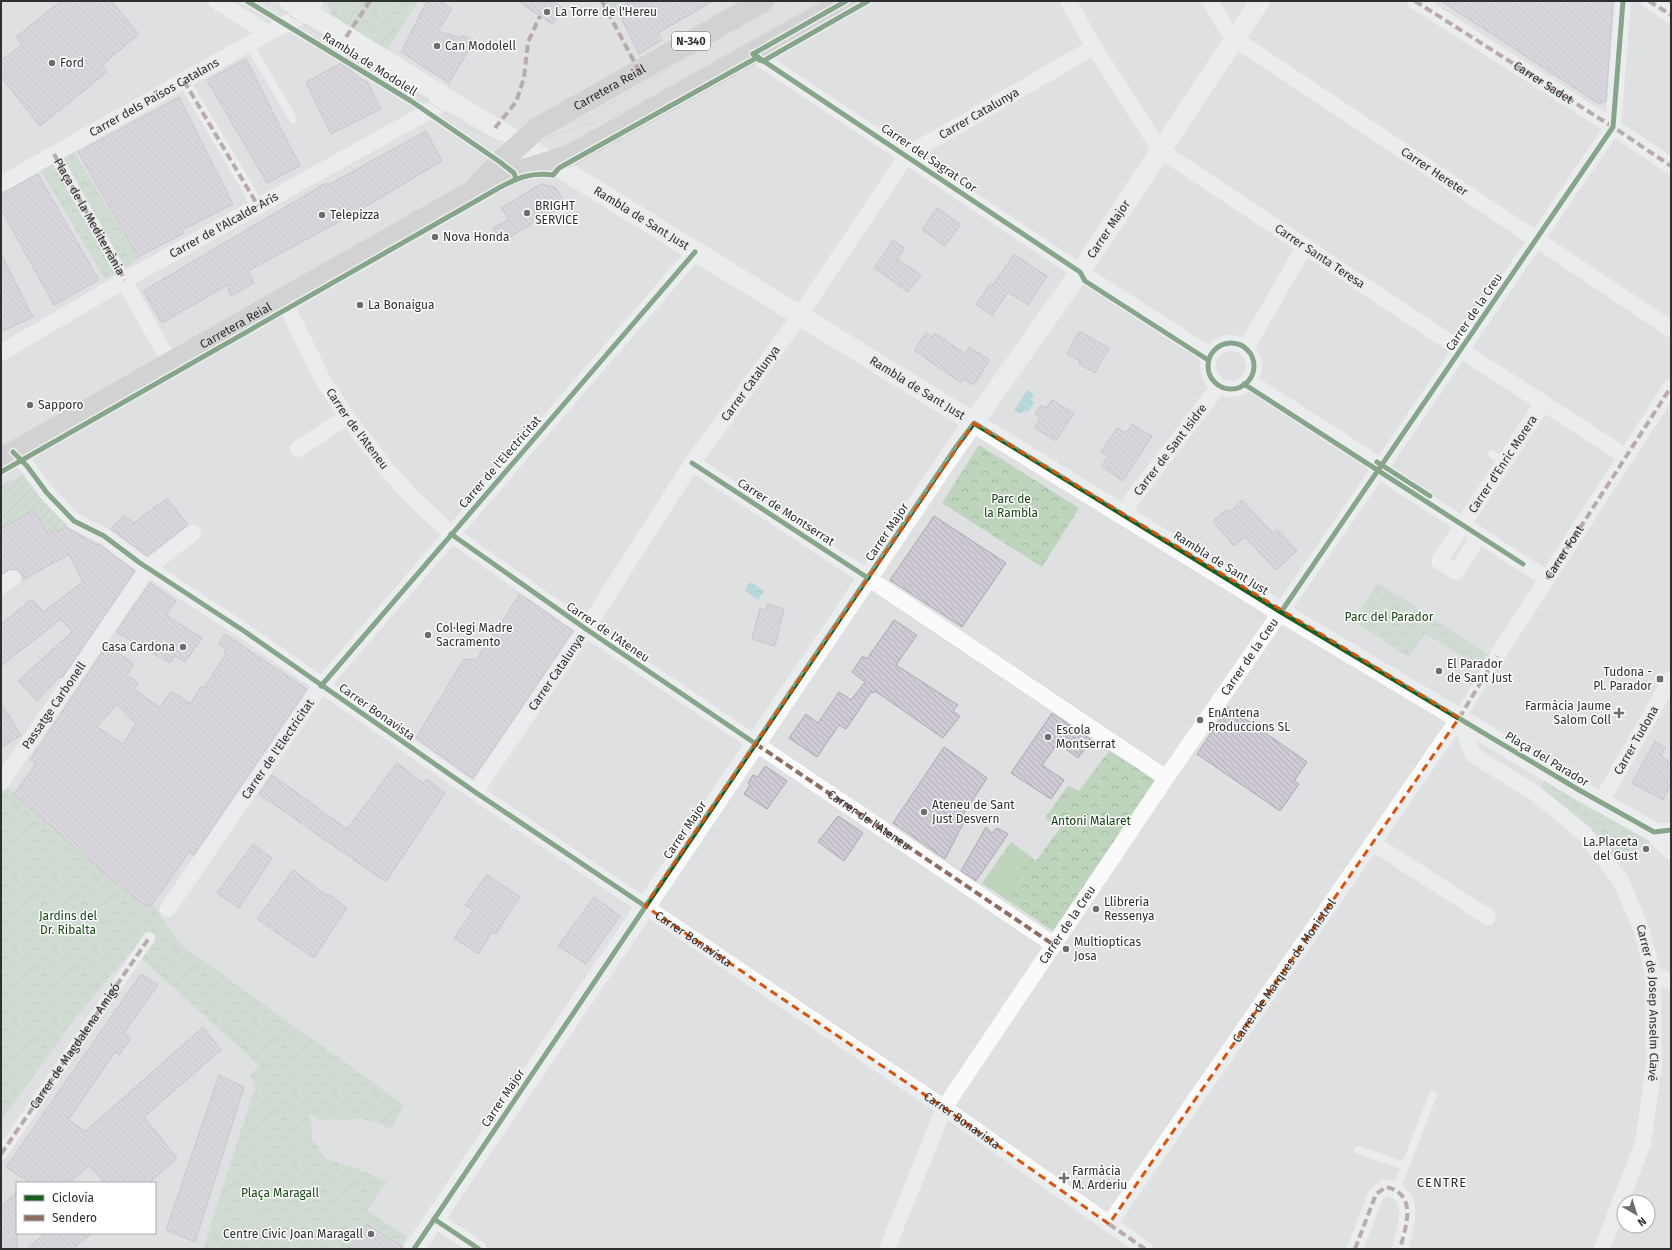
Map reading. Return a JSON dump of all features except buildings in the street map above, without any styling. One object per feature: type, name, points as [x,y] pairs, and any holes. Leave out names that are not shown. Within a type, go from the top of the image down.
[{"type":"main road","name":"Carretera Reial","points":[[471,192],[520,143],[538,128],[763,1]]},
{"type":"main road","name":"Carretera Reial","points":[[7,455],[471,192],[514,173],[569,156],[846,1]]},
{"type":"street","points":[[216,1],[268,33]]},
{"type":"street","name":"Rambla de Modolell","points":[[289,1],[311,7],[449,100],[520,143]]},
{"type":"street","name":"Carrer Santa Teresa","points":[[1068,1],[1094,47],[1160,150],[1627,457]]},
{"type":"street","name":"Carrer Hereter","points":[[1210,1],[1227,30],[1235,40],[1537,238],[1671,329]]},
{"type":"street","name":"Carrer Major","points":[[414,1249],[956,447],[1080,272],[1260,1]]},
{"type":"street","name":"Carrer Sadet","points":[[1415,1],[1613,126],[1671,166]]},
{"type":"street","name":"Carrer de la Creu","points":[[887,1249],[944,1108],[1166,778],[1378,471],[1613,126],[1623,1]]},
{"type":"street","points":[[1649,1],[1671,15]]},
{"type":"street","name":"Carrer dels Països Catalans","points":[[1,184],[249,44],[311,7]]},
{"type":"street","name":"Carrer Catalunya","points":[[475,792],[586,629],[692,463],[799,316],[907,156],[1094,47]]},
{"type":"street","name":"Carrer del Sagrat Cor","points":[[753,54],[1080,272],[1210,355]]},
{"type":"street","points":[[184,81],[258,206]]},
{"type":"street","name":"Carrer de l'Alcalde Arís","points":[[1,354],[125,280],[449,100]]},
{"type":"street","name":"Rambla de Sant Just","points":[[520,143],[1281,612],[1459,718]]},
{"type":"street","name":"Plaça de la Mediterrània","points":[[54,154],[125,280]]},
{"type":"street","points":[[1246,348],[1305,246]]},
{"type":"street","name":"Carrer de l'Electricitat","points":[[168,909],[321,686],[450,534],[695,252]]},
{"type":"street","points":[[125,280],[170,362]]},
{"type":"street","name":"Carrer de l'Ateneu","points":[[283,299],[323,380],[347,417],[386,468],[409,494],[450,534],[586,629],[1054,945]]},
{"type":"street","points":[[1226,343],[1237,343],[1246,348],[1251,355],[1254,364],[1253,373],[1248,381],[1234,389],[1219,386],[1212,380],[1208,372],[1207,363],[1210,355],[1217,347],[1226,343]]},
{"type":"street","points":[[1248,381],[1370,459],[1378,471],[1547,579]]},
{"type":"street","name":"Carrer de Sant Isidre","points":[[1121,514],[1219,386]]},
{"type":"street","name":"Carrer Font","points":[[1459,718],[1497,656],[1627,457],[1671,386]]},
{"type":"street","name":"Carrer d'Enric Morera","points":[[1463,526],[1498,458],[1543,403]]},
{"type":"street","points":[[298,449],[347,417]]},
{"type":"street","name":"Carrer Bonavista","points":[[7,455],[27,466],[47,493],[74,521],[104,536],[148,568],[244,631],[475,792],[944,1108],[1145,1249]]},
{"type":"street","name":"Carrer de Montserrat","points":[[692,463],[868,578],[1166,778]]},
{"type":"street","points":[[1463,526],[1439,561],[1456,572],[1479,536]]},
{"type":"street","name":"Passatge Carbonell","points":[[1,783],[148,568],[193,533]]},
{"type":"street","name":"Carrer Tudona","points":[[1601,802],[1671,679]]},
{"type":"street","name":"Plaça del Parador","points":[[1459,718],[1626,816],[1663,831],[1671,850]]},
{"type":"street","name":"Carrer de Josep Anselm Clavé","points":[[1459,718],[1473,755],[1532,791],[1584,833],[1621,881],[1641,928],[1653,974],[1654,1065],[1643,1143],[1602,1249]]},
{"type":"street","name":"Carrer de Marques de Monistrol","points":[[1109,1224],[1374,843],[1459,718]]},
{"type":"street","points":[[1532,791],[1536,764]]},
{"type":"street","points":[[1374,843],[1488,917]]},
{"type":"street","name":"Carrer de Magdalena Amigó","points":[[1,1154],[148,938]]},
{"type":"street","points":[[1653,974],[1671,982]]},
{"type":"street","points":[[1356,1246],[1376,1194],[1386,1187],[1396,1189],[1404,1199],[1408,1219],[1400,1249]]},
{"type":"street","points":[[434,1219],[480,1249]]},
{"type":"lane","points":[[249,44],[293,119]]},
{"type":"lane","points":[[1396,1189],[1433,1095]]},
{"type":"lane","points":[[1358,1150],[1405,1166]]},
{"type":"highlighted area","points":[[974,423],[1459,718],[1109,1224],[940,1105],[645,906]]},
{"type":"green space","points":[[327,1],[418,1],[387,50],[332,15]]},
{"type":"green space","points":[[605,1],[625,1],[610,10]]},
{"type":"green space","points":[[72,149],[139,259],[105,279],[40,169]]},
{"type":"green space","name":"Parc de la Rambla","points":[[979,445],[1079,508],[1042,567],[942,503]]},
{"type":"green space","points":[[25,473],[42,500],[68,525],[59,532],[56,529],[48,535],[34,510],[1,528],[1,486]]},
{"type":"green space","name":"Parc del Parador","points":[[1378,583],[1487,654],[1478,667],[1425,633],[1409,657],[1353,621]]},
{"type":"green space","name":"Antoni Malaret","points":[[1109,751],[1157,779],[1053,931],[982,883],[1011,842],[1036,861],[1061,827],[1045,818],[1068,786],[1079,791]]},
{"type":"green space","points":[[1546,777],[1652,841],[1615,862],[1589,831],[1571,813],[1540,788]]},
{"type":"green space","name":"Jardins del Dr. Ribalta","points":[[1,782],[152,903],[180,944],[404,1105],[392,1128],[363,1119],[319,1120],[310,1113],[312,1139],[325,1159],[351,1166],[387,1181],[367,1210],[407,1237],[399,1249],[203,1249],[255,1087],[250,1076],[259,1065],[132,950],[76,1017],[1,1121]]},
{"type":"green space","points":[[1013,849],[1028,861],[1007,889],[989,882]]},
{"type":"green space","points":[[246,1195],[263,1207],[255,1220],[237,1208]]},
{"type":"water","points":[[1027,390],[1034,394],[1031,400],[1034,402],[1028,412],[1024,410],[1021,414],[1014,411]]},
{"type":"water","points":[[751,582],[764,591],[758,600],[744,590]]},
{"type":"tram line","points":[[266,1],[476,132],[500,142],[521,143],[547,137],[608,118],[627,110],[822,1]]},
{"type":"tram line","points":[[577,124],[713,42],[789,1]]},
{"type":"marked path","points":[[346,37],[370,1]]},
{"type":"marked path","points":[[602,1],[639,71]]},
{"type":"marked path","points":[[1415,1],[1613,127],[1671,166]]},
{"type":"marked path","points":[[1649,1],[1671,15]]},
{"type":"marked path","points":[[495,128],[516,102],[524,78],[528,42],[540,16]]},
{"type":"marked path","points":[[184,81],[258,206]]},
{"type":"marked path","points":[[54,154],[125,280]]},
{"type":"marked path","points":[[1547,579],[1671,387]]},
{"type":"marked path","points":[[1459,718],[1497,656]]},
{"type":"marked path","points":[[756,744],[1054,945]]},
{"type":"marked path","points":[[1,1154],[149,938]]},
{"type":"marked path","points":[[1355,1249],[1376,1194],[1386,1187],[1403,1196],[1406,1204],[1407,1221],[1400,1249]]},
{"type":"marked path","points":[[1109,1224],[1145,1249]]},
{"type":"cycle path","points":[[247,1],[411,101],[500,162],[514,173],[516,179]]},
{"type":"cycle path","points":[[753,54],[846,1]]},
{"type":"cycle path","points":[[759,60],[763,61],[868,1]]},
{"type":"cycle path","points":[[1281,612],[1613,127],[1623,1]]},
{"type":"cycle path","points":[[753,54],[1080,272],[1085,281],[1208,360]]},
{"type":"cycle path","points":[[1,472],[497,189],[530,175],[553,175],[559,168],[758,57]]},
{"type":"cycle path","points":[[321,686],[695,252]]},
{"type":"cycle path","points":[[1227,343],[1235,343],[1244,347],[1250,353],[1254,366],[1250,379],[1244,385],[1235,389],[1227,389],[1218,385],[1212,379],[1208,370],[1208,362],[1212,353],[1218,347],[1227,343]]},
{"type":"cycle path","points":[[1244,384],[1523,564]]},
{"type":"cycle path","points":[[414,1249],[956,447],[974,423],[1281,612],[1579,790],[1654,832],[1671,830]]},
{"type":"cycle path","points":[[13,452],[27,466],[47,493],[74,521],[104,536],[140,563],[244,631],[475,792],[645,906]]},
{"type":"cycle path","points":[[1377,462],[1430,496]]},
{"type":"cycle path","points":[[692,463],[868,578]]},
{"type":"cycle path","points":[[451,534],[586,629],[756,744]]},
{"type":"cycle path","points":[[434,1219],[479,1249]]},
{"type":"place","name":"La Torre de l'Hereu","points":[[547,12]]},
{"type":"place","name":"Can Modolell","points":[[437,46]]},
{"type":"place","name":"Ford","points":[[52,63]]},
{"type":"place","name":"BRIGHT SERVICE","points":[[527,213]]},
{"type":"place","name":"Telepizza","points":[[322,215]]},
{"type":"place","name":"Nova Honda","points":[[435,237]]},
{"type":"place","name":"La Bonaigua","points":[[360,305]]},
{"type":"place","name":"Sapporo","points":[[30,405]]},
{"type":"place","name":"Col·legi Madre Sacramento","points":[[428,635]]},
{"type":"place","name":"Casa Cardona","points":[[183,647]]},
{"type":"place","name":"El Parador de Sant Just","points":[[1439,671]]},
{"type":"place","name":"Tudona - Pl. Parador","points":[[1660,679]]},
{"type":"place","name":"Farmàcia Jaume Salom Coll","points":[[1619,713]]},
{"type":"place","name":"EnAntena Produccions SL","points":[[1200,720]]},
{"type":"place","name":"Escola Montserrat","points":[[1048,737]]},
{"type":"place","name":"Ateneu de Sant Just Desvern","points":[[924,812]]},
{"type":"place","name":"La.Placeta del Gust","points":[[1646,849]]},
{"type":"place","name":"Llibreria Ressenya","points":[[1096,909]]},
{"type":"place","name":"Multiopticas Josa","points":[[1066,949]]},
{"type":"place","name":"Farmàcia M. Arderiu","points":[[1064,1178]]},
{"type":"place","name":"Centre Civic Joan Maragall","points":[[371,1234]]},
{"type":"district","name":"CENTRE","points":[[1442,1182]]},
{"type":"park label","name":"Plaça Maragall","points":[[280,1193]]}]
